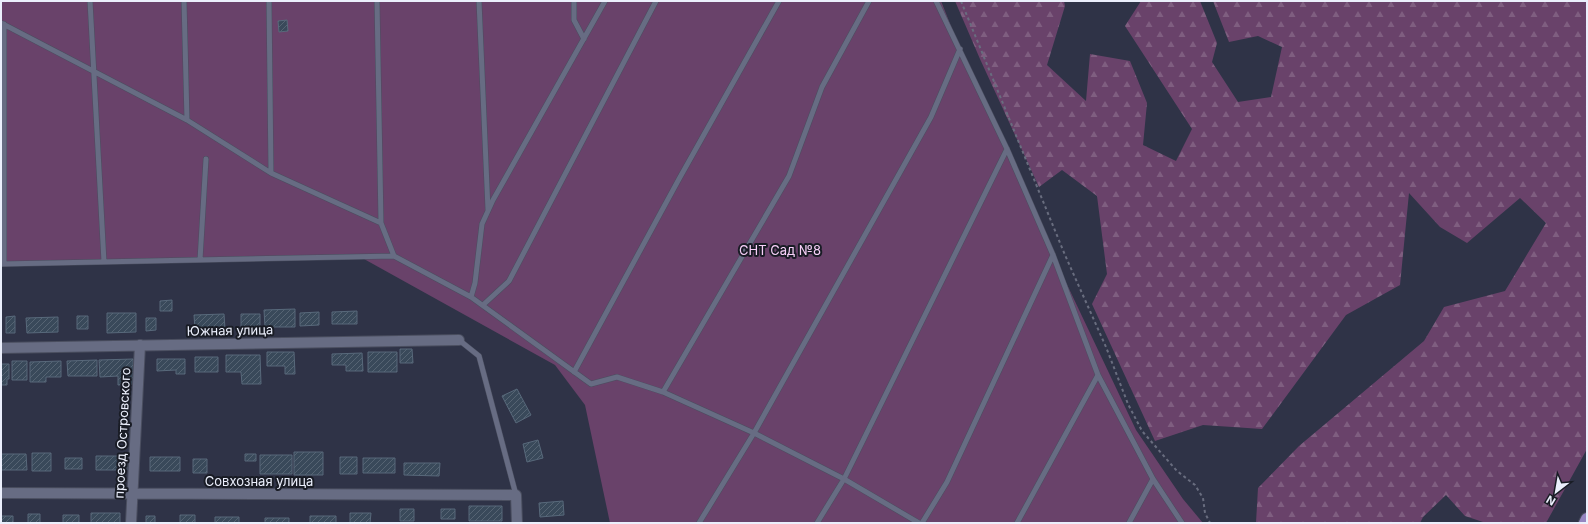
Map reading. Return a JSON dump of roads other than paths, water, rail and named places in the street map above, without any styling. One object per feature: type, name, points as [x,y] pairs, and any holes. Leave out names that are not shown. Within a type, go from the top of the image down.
[{"type":"main road","points":[[1585,523],[1587,519]]},
{"type":"street","name":"Южная улица","points":[[1,348],[459,340]]},
{"type":"street","name":"проезд Островского","points":[[131,523],[140,345]]},
{"type":"street","name":"Совхозная улица","points":[[1,493],[516,495]]},
{"type":"street","points":[[516,495],[517,523]]},
{"type":"lane","points":[[90,1],[104,262]]},
{"type":"lane","points":[[184,1],[187,120]]},
{"type":"lane","points":[[269,1],[271,173]]},
{"type":"lane","points":[[377,1],[381,223],[394,256]]},
{"type":"lane","points":[[479,1],[488,212]]},
{"type":"lane","points":[[574,1],[574,20],[584,39]]},
{"type":"lane","points":[[471,297],[475,283],[482,224],[605,1]]},
{"type":"lane","points":[[483,305],[509,281],[656,1]]},
{"type":"lane","points":[[574,372],[679,178],[780,1]]},
{"type":"lane","points":[[663,392],[789,176],[822,87],[869,1]]},
{"type":"lane","points":[[936,1],[1007,149],[1053,255],[1098,375],[1153,479],[1182,523]]},
{"type":"lane","points":[[381,223],[271,173],[187,120],[3,23],[2,264],[394,256],[471,297],[591,384],[617,377],[663,392],[754,433],[844,479],[920,523],[947,482],[1053,255]]},
{"type":"lane","points":[[699,523],[754,433],[931,117],[960,49]]},
{"type":"lane","points":[[817,523],[844,479],[1007,149]]},
{"type":"lane","points":[[200,260],[206,159]]},
{"type":"lane","points":[[459,340],[479,356],[516,495]]},
{"type":"lane","points":[[1017,523],[1098,375]]},
{"type":"lane","points":[[1129,523],[1153,479]]},
{"type":"park label","name":"СНТ Сад №8","points":[[780,250]]}]
